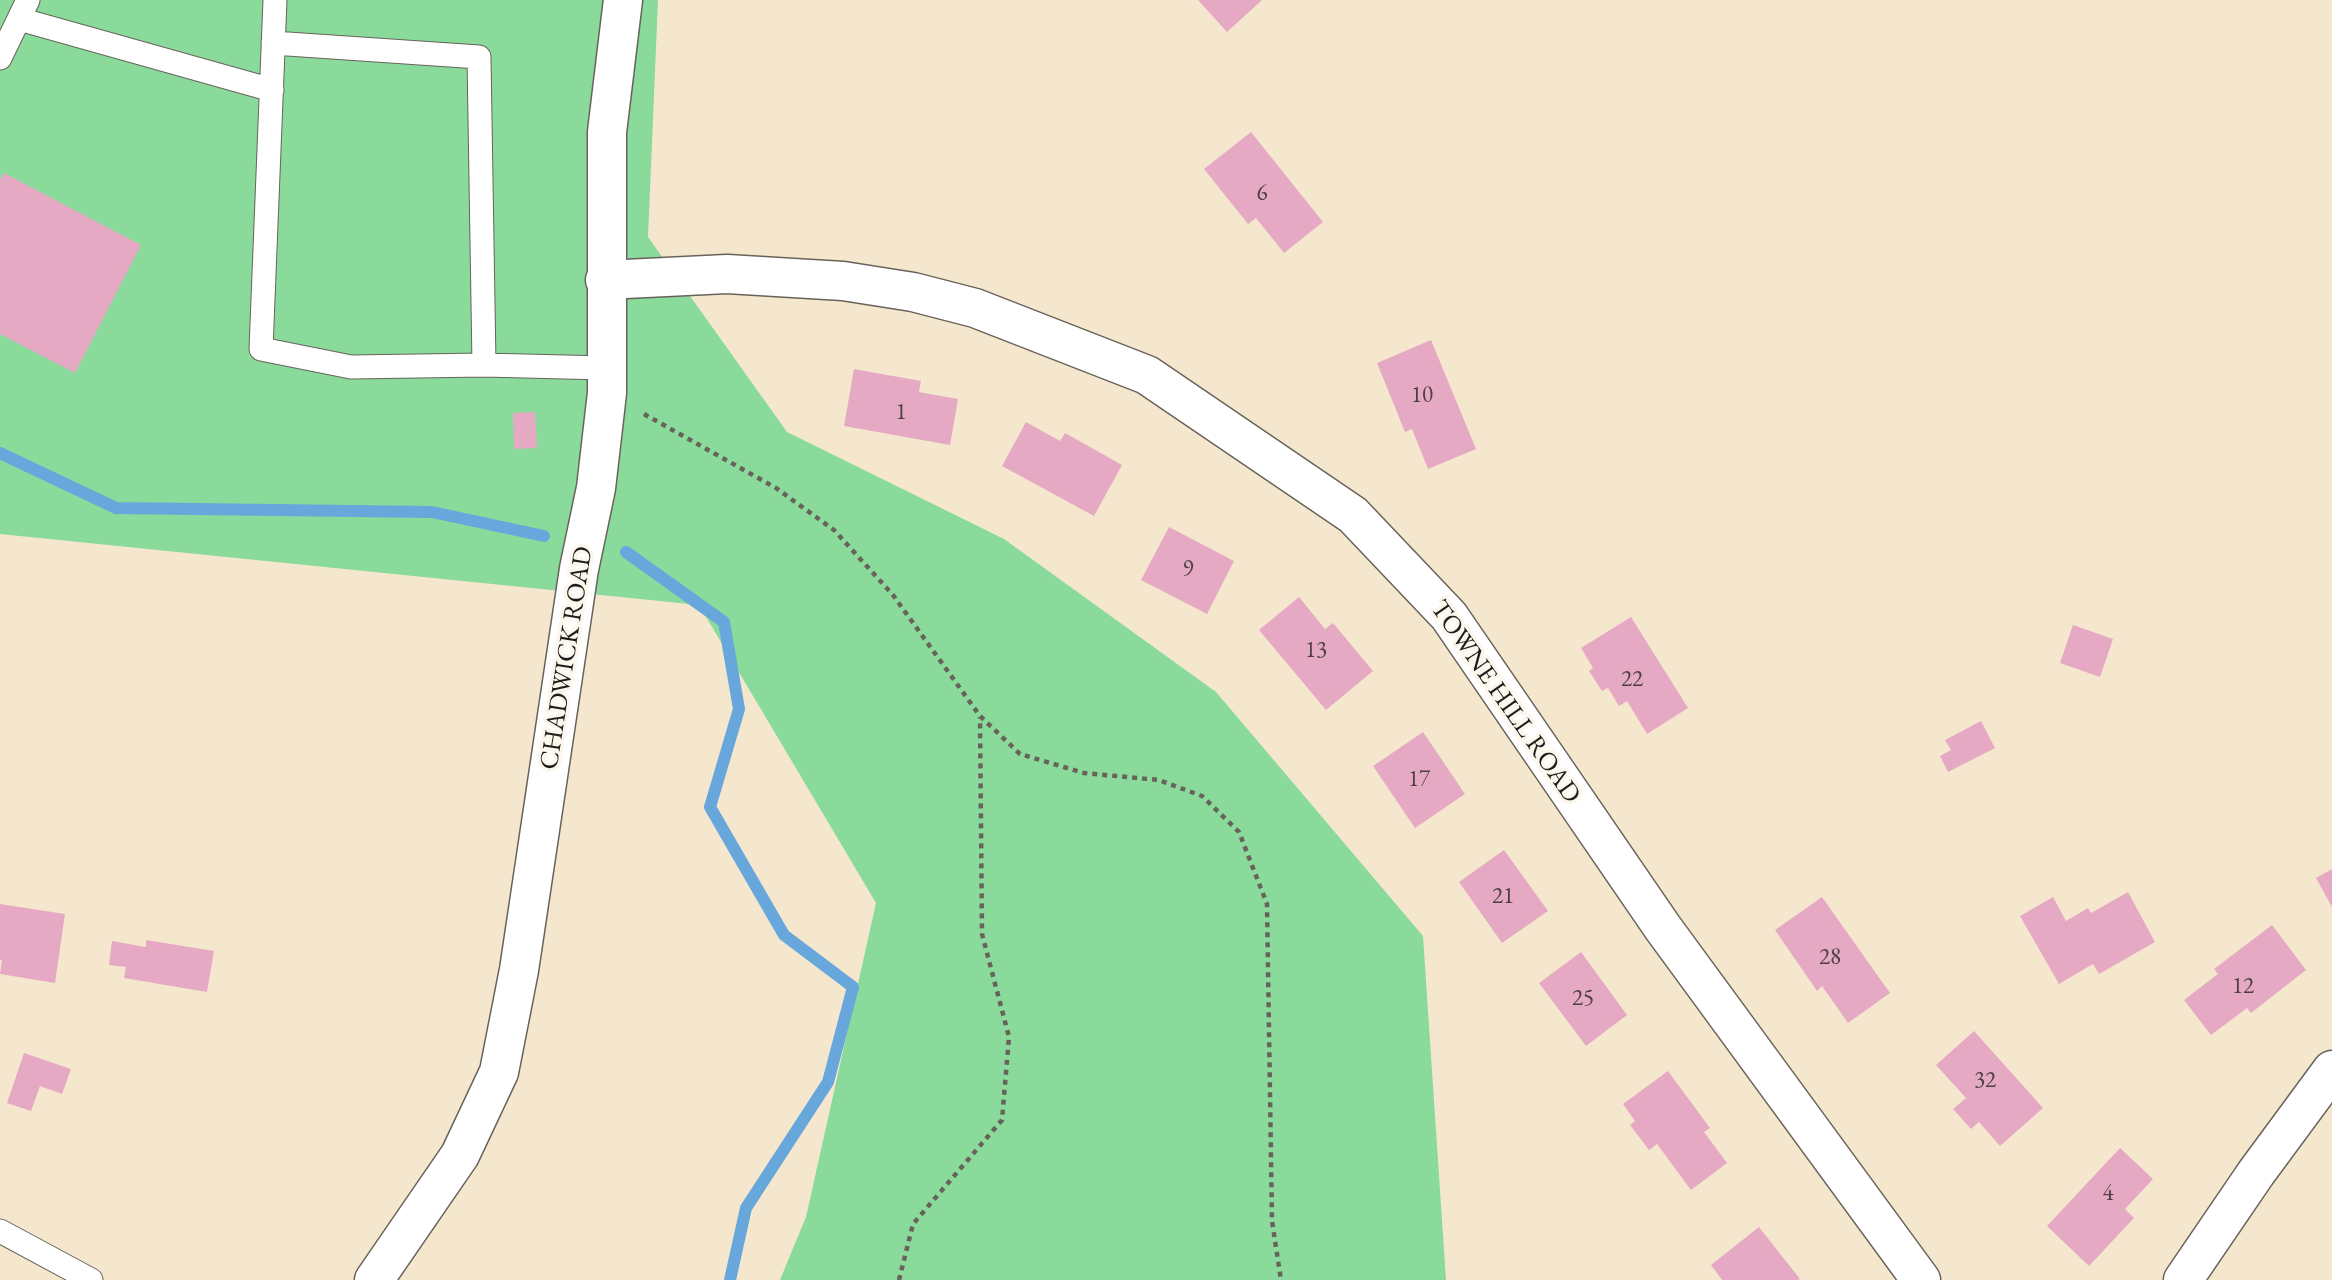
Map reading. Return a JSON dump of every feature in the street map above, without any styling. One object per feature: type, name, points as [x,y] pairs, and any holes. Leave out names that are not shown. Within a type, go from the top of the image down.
[{"type":"street","name":"CHADWICK ROAD","points":[[374,1280],[460,1155],[499,1072],[519,970],[579,569],[596,488],[607,381],[607,132],[623,0]]},
{"type":"street","name":"TOWNE HILL ROAD","points":[[606,280],[727,274],[843,281],[913,292],[975,308],[1147,376],[1353,515],[1449,616],[1663,928],[1921,1280]]},
{"type":"street","points":[[2183,1280],[2256,1173],[2332,1070]]},
{"type":"lane","points":[[275,0],[261,349],[351,367],[484,365],[607,381]]},
{"type":"lane","points":[[0,57],[23,9],[272,90]]},
{"type":"lane","points":[[274,43],[480,57],[484,365]]},
{"type":"lane","points":[[0,1231],[91,1280]]},
{"type":"path","points":[[607,381],[776,488],[834,530],[893,594],[980,716],[1020,754],[1084,773],[1159,780],[1202,796],[1239,832],[1268,904],[1272,1221],[1281,1280]]},
{"type":"path","points":[[899,1280],[913,1224],[1002,1120],[1009,1037],[982,934],[980,716]]},
{"type":"green space","points":[[0,0],[658,0],[648,237],[787,432],[1004,539],[1216,692],[1423,936],[1446,1280],[780,1280],[806,1217],[876,903],[699,605],[0,534]]},
{"type":"building","points":[[1198,0],[1262,0],[1227,32]]},
{"type":"building","points":[[1251,132],[1323,222],[1284,253],[1256,218],[1248,224],[1204,169]]},
{"type":"building","points":[[4,173],[141,245],[75,373],[0,334],[0,180]]},
{"type":"building","points":[[1431,340],[1476,449],[1428,469],[1412,429],[1405,432],[1377,363]]},
{"type":"building","points":[[854,369],[921,381],[919,392],[958,399],[950,445],[844,426]]},
{"type":"building","points":[[535,412],[537,448],[514,449],[513,413]]},
{"type":"building","points":[[1026,422],[1060,441],[1065,433],[1122,465],[1094,516],[1002,466]]},
{"type":"building","points":[[1169,527],[1234,561],[1207,614],[1141,580]]},
{"type":"building","points":[[1299,597],[1325,629],[1333,623],[1373,671],[1326,710],[1259,630]]},
{"type":"building","points":[[1631,617],[1688,708],[1647,734],[1627,701],[1619,706],[1608,688],[1602,691],[1589,671],[1593,668],[1581,648]]},
{"type":"building","points":[[2073,625],[2113,639],[2100,677],[2060,663]]},
{"type":"building","points":[[1981,721],[1995,748],[1948,772],[1940,756],[1951,750],[1945,740]]},
{"type":"building","points":[[1423,732],[1465,794],[1415,828],[1373,766]]},
{"type":"building","points":[[1504,850],[1548,911],[1502,943],[1459,882]]},
{"type":"building","points":[[2332,869],[2332,907],[2316,878]]},
{"type":"building","points":[[2128,892],[2155,942],[2099,974],[2093,964],[2059,984],[2020,916],[2053,897],[2066,921],[2088,908],[2091,913]]},
{"type":"building","points":[[1822,897],[1890,993],[1848,1023],[1822,986],[1817,991],[1775,930]]},
{"type":"building","points":[[0,904],[65,914],[55,983],[0,974]]},
{"type":"building","points":[[2272,925],[2306,970],[2251,1013],[2247,1008],[2211,1035],[2184,1000],[2218,974],[2214,969]]},
{"type":"building","points":[[146,940],[214,951],[207,992],[124,978],[126,967],[109,965],[112,941],[146,947]]},
{"type":"building","points":[[1581,952],[1627,1015],[1586,1046],[1539,983]]},
{"type":"building","points":[[1974,1031],[2043,1108],[2000,1146],[1979,1122],[1971,1129],[1953,1109],[1966,1098],[1936,1065]]},
{"type":"building","points":[[24,1053],[71,1069],[62,1094],[40,1086],[31,1111],[7,1103]]},
{"type":"building","points":[[1668,1071],[1710,1128],[1704,1132],[1727,1163],[1691,1190],[1657,1144],[1649,1150],[1630,1125],[1635,1121],[1623,1104]]},
{"type":"building","points":[[2120,1148],[2153,1179],[2125,1209],[2134,1218],[2089,1266],[2047,1226]]},
{"type":"building","points":[[1759,1227],[1800,1279],[1722,1280],[1711,1265]]},
{"type":"waterway","points":[[0,453],[116,508],[432,512],[544,536]]},
{"type":"waterway","points":[[626,552],[724,622],[739,709],[710,807],[784,935],[853,987],[828,1082],[746,1208],[730,1280]]}]
